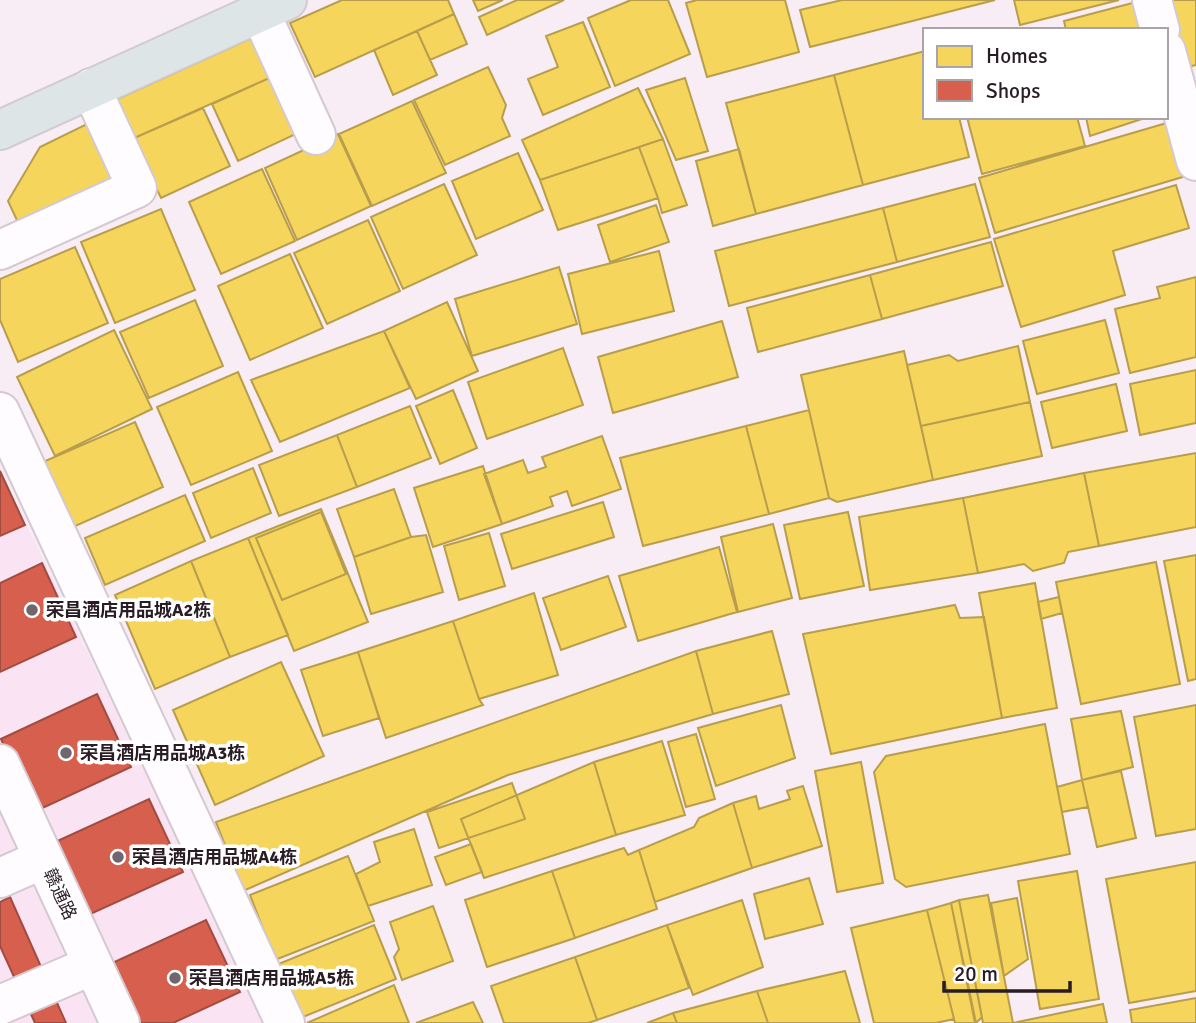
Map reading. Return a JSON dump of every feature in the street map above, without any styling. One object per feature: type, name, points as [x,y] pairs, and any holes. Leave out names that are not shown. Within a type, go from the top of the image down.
[{"type":"main road","points":[[0,130],[274,6]]},
{"type":"street","points":[[1152,0],[1159,28]]},
{"type":"street","points":[[274,6],[316,135]]},
{"type":"street","points":[[1168,58],[1196,161]]},
{"type":"street","points":[[0,250],[136,188],[91,88]]},
{"type":"street","points":[[0,412],[285,1023]]},
{"type":"street","name":"赣通路","points":[[0,764],[10,810],[43,859],[120,1023]]},
{"type":"street","points":[[0,878],[43,859]]},
{"type":"street","points":[[0,1005],[93,965]]},
{"type":"shaded area","points":[[0,470],[266,1023],[0,1023]]},
{"type":"building: Homes","points":[[342,0],[448,0],[454,14],[315,77],[290,23]]},
{"type":"building: Homes","points":[[473,0],[503,0],[478,11]]},
{"type":"building: Homes","points":[[517,0],[564,0],[487,35],[479,17]]},
{"type":"building: Homes","points":[[631,0],[668,0],[690,54],[615,86],[588,18]]},
{"type":"building: Homes","points":[[697,0],[785,0],[799,52],[707,77],[686,3]]},
{"type":"building: Homes","points":[[842,0],[995,0],[810,47],[800,10]]},
{"type":"building: Homes","points":[[1014,0],[1119,0],[1020,25]]},
{"type":"building: Homes","points":[[1166,0],[1196,0],[1196,65],[1183,68]]},
{"type":"building: Homes","points":[[1140,1],[1147,28],[1066,28],[1064,21]]},
{"type":"building: Homes","points":[[454,14],[467,44],[430,60],[417,31]]},
{"type":"building: Homes","points":[[583,22],[610,87],[543,115],[528,79],[558,67],[546,36]]},
{"type":"building: Homes","points":[[417,31],[437,75],[393,95],[374,50]]},
{"type":"building: Homes","points":[[258,35],[276,75],[132,139],[115,100]]},
{"type":"building: Homes","points":[[923,52],[923,119],[960,119],[969,157],[863,185],[834,75]]},
{"type":"building: Homes","points":[[488,67],[506,105],[502,118],[510,136],[445,165],[414,100]]},
{"type":"building: Homes","points":[[276,75],[300,132],[238,161],[212,104]]},
{"type":"building: Homes","points":[[834,75],[863,185],[756,214],[726,103]]},
{"type":"building: Homes","points":[[685,78],[708,151],[676,160],[646,90]]},
{"type":"building: Homes","points":[[638,88],[663,139],[540,180],[522,140]]},
{"type":"building: Homes","points":[[412,101],[446,173],[372,206],[339,134]]},
{"type":"building: Homes","points":[[203,108],[230,166],[161,198],[132,139]]},
{"type":"building: Homes","points":[[968,119],[1078,119],[1085,146],[982,174]]},
{"type":"building: Homes","points":[[1086,119],[1142,119],[1090,136]]},
{"type":"building: Homes","points":[[1170,122],[1186,176],[995,233],[979,178]]},
{"type":"building: Homes","points":[[89,123],[118,181],[21,229],[8,201],[40,147]]},
{"type":"building: Homes","points":[[338,134],[371,206],[297,240],[265,168]]},
{"type":"building: Homes","points":[[663,139],[687,205],[662,213],[639,147]]},
{"type":"building: Homes","points":[[639,147],[658,198],[558,230],[540,180]]},
{"type":"building: Homes","points":[[739,149],[756,214],[713,226],[696,161]]},
{"type":"building: Homes","points":[[518,153],[543,210],[476,239],[452,181]]},
{"type":"building: Homes","points":[[262,169],[295,241],[221,274],[189,202]]},
{"type":"building: Homes","points":[[444,184],[477,255],[403,289],[371,217]]},
{"type":"building: Homes","points":[[975,184],[990,237],[897,262],[883,208]]},
{"type":"building: Homes","points":[[1176,185],[1189,228],[1113,251],[1125,295],[1021,327],[994,239]]},
{"type":"building: Homes","points":[[656,205],[669,242],[610,262],[598,225]]},
{"type":"building: Homes","points":[[883,208],[897,262],[729,306],[715,251]]},
{"type":"building: Homes","points":[[161,209],[195,290],[115,323],[81,242]]},
{"type":"building: Homes","points":[[368,220],[400,291],[327,324],[294,253]]},
{"type":"building: Homes","points":[[991,242],[1003,286],[882,319],[870,275]]},
{"type":"building: Homes","points":[[75,247],[108,323],[18,362],[0,320],[0,279]]},
{"type":"building: Homes","points":[[659,251],[674,311],[582,334],[568,274]]},
{"type":"building: Homes","points":[[290,254],[323,328],[250,360],[218,286]]},
{"type":"building: Homes","points":[[559,267],[577,324],[472,356],[455,299]]},
{"type":"building: Homes","points":[[870,275],[882,319],[758,352],[747,308]]},
{"type":"building: Homes","points":[[1196,277],[1196,357],[1130,373],[1115,309],[1160,298],[1157,287]]},
{"type":"building: Homes","points":[[195,300],[223,366],[149,398],[120,332]]},
{"type":"building: Homes","points":[[447,302],[478,371],[416,399],[384,331]]},
{"type":"building: Homes","points":[[1105,320],[1119,373],[1037,394],[1023,341]]},
{"type":"building: Homes","points":[[722,321],[738,377],[613,413],[598,357]]},
{"type":"building: Homes","points":[[114,330],[152,409],[55,456],[17,377]]},
{"type":"building: Homes","points":[[384,331],[410,388],[280,442],[251,380]]},
{"type":"building: Homes","points":[[1018,346],[1030,402],[921,426],[907,365],[949,355],[958,361]]},
{"type":"building: Homes","points":[[563,348],[583,405],[487,439],[468,382]]},
{"type":"building: Homes","points":[[904,351],[933,480],[837,502],[829,498],[801,375]]},
{"type":"building: Homes","points":[[1196,370],[1196,423],[1140,435],[1130,384]]},
{"type":"building: Homes","points":[[238,372],[272,451],[191,485],[157,407]]},
{"type":"building: Homes","points":[[1116,384],[1127,431],[1052,448],[1041,402]]},
{"type":"building: Homes","points":[[453,390],[477,448],[440,464],[416,406]]},
{"type":"building: Homes","points":[[1030,402],[1042,456],[933,480],[921,426]]},
{"type":"building: Homes","points":[[410,406],[431,458],[357,487],[337,435]]},
{"type":"building: Homes","points":[[809,410],[829,498],[769,514],[746,426]]},
{"type":"building: Homes","points":[[135,422],[163,487],[64,531],[36,465]]},
{"type":"building: Homes","points":[[746,426],[769,514],[643,546],[620,458]]},
{"type":"building: Homes","points":[[337,435],[357,487],[279,516],[259,465]]},
{"type":"building: Homes","points":[[602,436],[621,489],[572,506],[567,491],[550,497],[553,506],[502,524],[484,474],[523,460],[528,473],[546,467],[542,457]]},
{"type":"building: Homes","points":[[1196,453],[1196,527],[1099,546],[1084,473]]},
{"type":"building: Homes","points":[[483,466],[502,524],[433,547],[414,488]]},
{"type":"building: Homes","points":[[253,468],[271,513],[211,538],[193,493]]},
{"type":"building: Homes","points":[[1084,473],[1099,546],[1068,552],[1064,563],[1033,571],[1024,564],[978,573],[963,498]]},
{"type":"building: Homes","points":[[394,489],[411,537],[354,557],[337,509]]},
{"type":"building: Homes","points":[[185,495],[205,541],[105,585],[85,538]]},
{"type":"building: Homes","points":[[963,498],[978,573],[870,590],[859,517]]},
{"type":"building: Homes","points":[[603,502],[614,537],[512,569],[501,534]]},
{"type":"building: Homes","points":[[321,509],[368,622],[294,651],[248,538]]},
{"type":"building: Homes","points":[[321,512],[346,574],[282,600],[256,538]]},
{"type":"building: Homes","points":[[848,512],[864,586],[800,599],[784,525]]},
{"type":"building: Homes","points":[[773,524],[792,598],[738,612],[721,537]]},
{"type":"building: Homes","points":[[489,533],[505,586],[459,600],[444,546]]},
{"type":"building: Homes","points":[[426,535],[443,592],[371,614],[354,557],[411,537]]},
{"type":"building: Homes","points":[[248,538],[288,635],[230,657],[191,561]]},
{"type":"building: Homes","points":[[719,547],[737,612],[638,641],[619,576]]},
{"type":"building: Homes","points":[[1196,555],[1196,679],[1188,681],[1164,561]]},
{"type":"building: Homes","points":[[191,561],[230,657],[155,689],[115,595]]},
{"type":"building: Homes","points":[[1156,562],[1180,684],[1081,704],[1056,582]]},
{"type":"building: Homes","points":[[608,576],[626,627],[561,650],[543,598]]},
{"type":"building: Homes","points":[[1035,583],[1057,708],[1002,718],[979,593]]},
{"type":"building: Homes","points":[[534,593],[558,675],[479,699],[453,621]]},
{"type":"building: Homes","points":[[1059,597],[1062,613],[1041,619],[1038,602]]},
{"type":"building: Homes","points":[[955,605],[960,618],[984,617],[1002,718],[831,754],[803,634]]},
{"type":"building: Homes","points":[[453,621],[483,705],[386,738],[358,652]]},
{"type":"building: Homes","points":[[772,631],[789,694],[713,714],[696,651]]},
{"type":"building: Homes","points":[[696,651],[713,714],[508,775],[243,891],[216,822]]},
{"type":"building: Homes","points":[[358,652],[379,718],[323,736],[301,670]]},
{"type":"building: Homes","points":[[281,662],[324,756],[215,805],[173,710]]},
{"type":"building: Homes","points":[[781,705],[795,758],[716,786],[698,728]]},
{"type":"building: Homes","points":[[1196,705],[1196,829],[1156,836],[1134,717]]},
{"type":"building: Homes","points":[[1121,711],[1133,767],[1082,780],[1071,719]]},
{"type":"building: Homes","points":[[1045,724],[1070,854],[906,887],[895,879],[874,772],[886,756]]},
{"type":"building: Homes","points":[[696,734],[715,799],[686,807],[668,742]]},
{"type":"building: Homes","points":[[662,741],[685,815],[616,835],[594,762]]},
{"type":"building: Homes","points":[[594,762],[616,835],[484,878],[461,819]]},
{"type":"building: Homes","points":[[861,762],[883,883],[837,892],[815,771]]},
{"type":"building: Homes","points":[[1121,771],[1136,838],[1097,847],[1082,780]]},
{"type":"building: Homes","points":[[1082,780],[1088,807],[1062,812],[1057,787]]},
{"type":"building: Homes","points":[[512,783],[525,819],[439,848],[427,812]]},
{"type":"building: Homes","points":[[803,786],[822,846],[752,868],[733,803],[756,796],[759,809],[790,799],[787,791]]},
{"type":"building: Homes","points":[[733,803],[752,868],[655,902],[639,850],[694,827],[699,818]]},
{"type":"building: Homes","points":[[414,829],[432,885],[368,906],[356,874],[380,862],[374,842]]},
{"type":"building: Homes","points":[[471,844],[482,872],[446,885],[435,857]]},
{"type":"building: Homes","points":[[624,848],[628,855],[639,850],[657,909],[575,938],[552,871]]},
{"type":"building: Homes","points":[[348,856],[374,921],[275,960],[250,895]]},
{"type":"building: Homes","points":[[1196,862],[1196,991],[1129,1003],[1106,879]]},
{"type":"building: Homes","points":[[552,871],[575,938],[487,967],[465,900]]},
{"type":"building: Homes","points":[[1077,871],[1099,999],[1040,1009],[1018,881]]},
{"type":"building: Homes","points":[[809,878],[823,924],[765,939],[754,894]]},
{"type":"building: Homes","points":[[988,895],[1013,1023],[983,1023],[959,900]]},
{"type":"building: Homes","points":[[1017,898],[1028,959],[1004,976],[991,903]]},
{"type":"building: Homes","points":[[742,900],[763,967],[693,995],[667,925]]},
{"type":"building: Homes","points":[[959,900],[982,1017],[976,1023],[951,903]]},
{"type":"building: Homes","points":[[951,903],[975,1023],[955,1023],[927,910]]},
{"type":"building: Homes","points":[[433,906],[453,961],[402,980],[394,957],[399,949],[390,922]]},
{"type":"building: Homes","points":[[927,910],[954,1019],[936,1023],[874,1023],[851,928]]},
{"type":"building: Homes","points":[[374,925],[396,979],[298,1019],[276,965]]},
{"type":"building: Homes","points":[[667,925],[689,988],[597,1020],[575,957]]},
{"type":"building: Homes","points":[[575,957],[597,1020],[588,1023],[504,1023],[491,986]]},
{"type":"building: Homes","points":[[845,971],[860,1023],[768,1023],[757,991]]},
{"type":"building: Homes","points":[[394,985],[409,1023],[307,1023]]},
{"type":"building: Homes","points":[[757,991],[768,1023],[677,1023],[673,1013]]},
{"type":"building: Homes","points":[[1196,998],[1196,1023],[1132,1023],[1130,1010]]},
{"type":"building: Homes","points":[[473,1002],[483,1023],[416,1023]]},
{"type":"building: Homes","points":[[1103,1004],[1107,1023],[1013,1023]]},
{"type":"building: Homes","points":[[673,1013],[677,1023],[647,1023]]},
{"type":"building: Shops","points":[[0,471],[25,525],[0,536]]},
{"type":"building: Shops","name":"荣昌酒店用品城A2栋","points":[[42,563],[76,637],[0,672],[0,583]]},
{"type":"building: Shops","name":"荣昌酒店用品城A3栋","points":[[97,694],[131,767],[34,812],[1,739]]},
{"type":"building: Shops","name":"荣昌酒店用品城A4栋","points":[[149,799],[183,872],[86,916],[53,843]]},
{"type":"building: Shops","points":[[10,897],[66,1023],[35,1023],[0,946],[0,902]]},
{"type":"building: Shops","name":"荣昌酒店用品城A5栋","points":[[206,920],[240,992],[173,1023],[138,1023],[110,964]]},
{"type":"place","name":"荣昌酒店用品城A2栋","points":[[32,610]]},
{"type":"place","name":"荣昌酒店用品城A3栋","points":[[66,753]]},
{"type":"place","name":"荣昌酒店用品城A4栋","points":[[118,857]]},
{"type":"place","name":"荣昌酒店用品城A5栋","points":[[175,978]]}]
